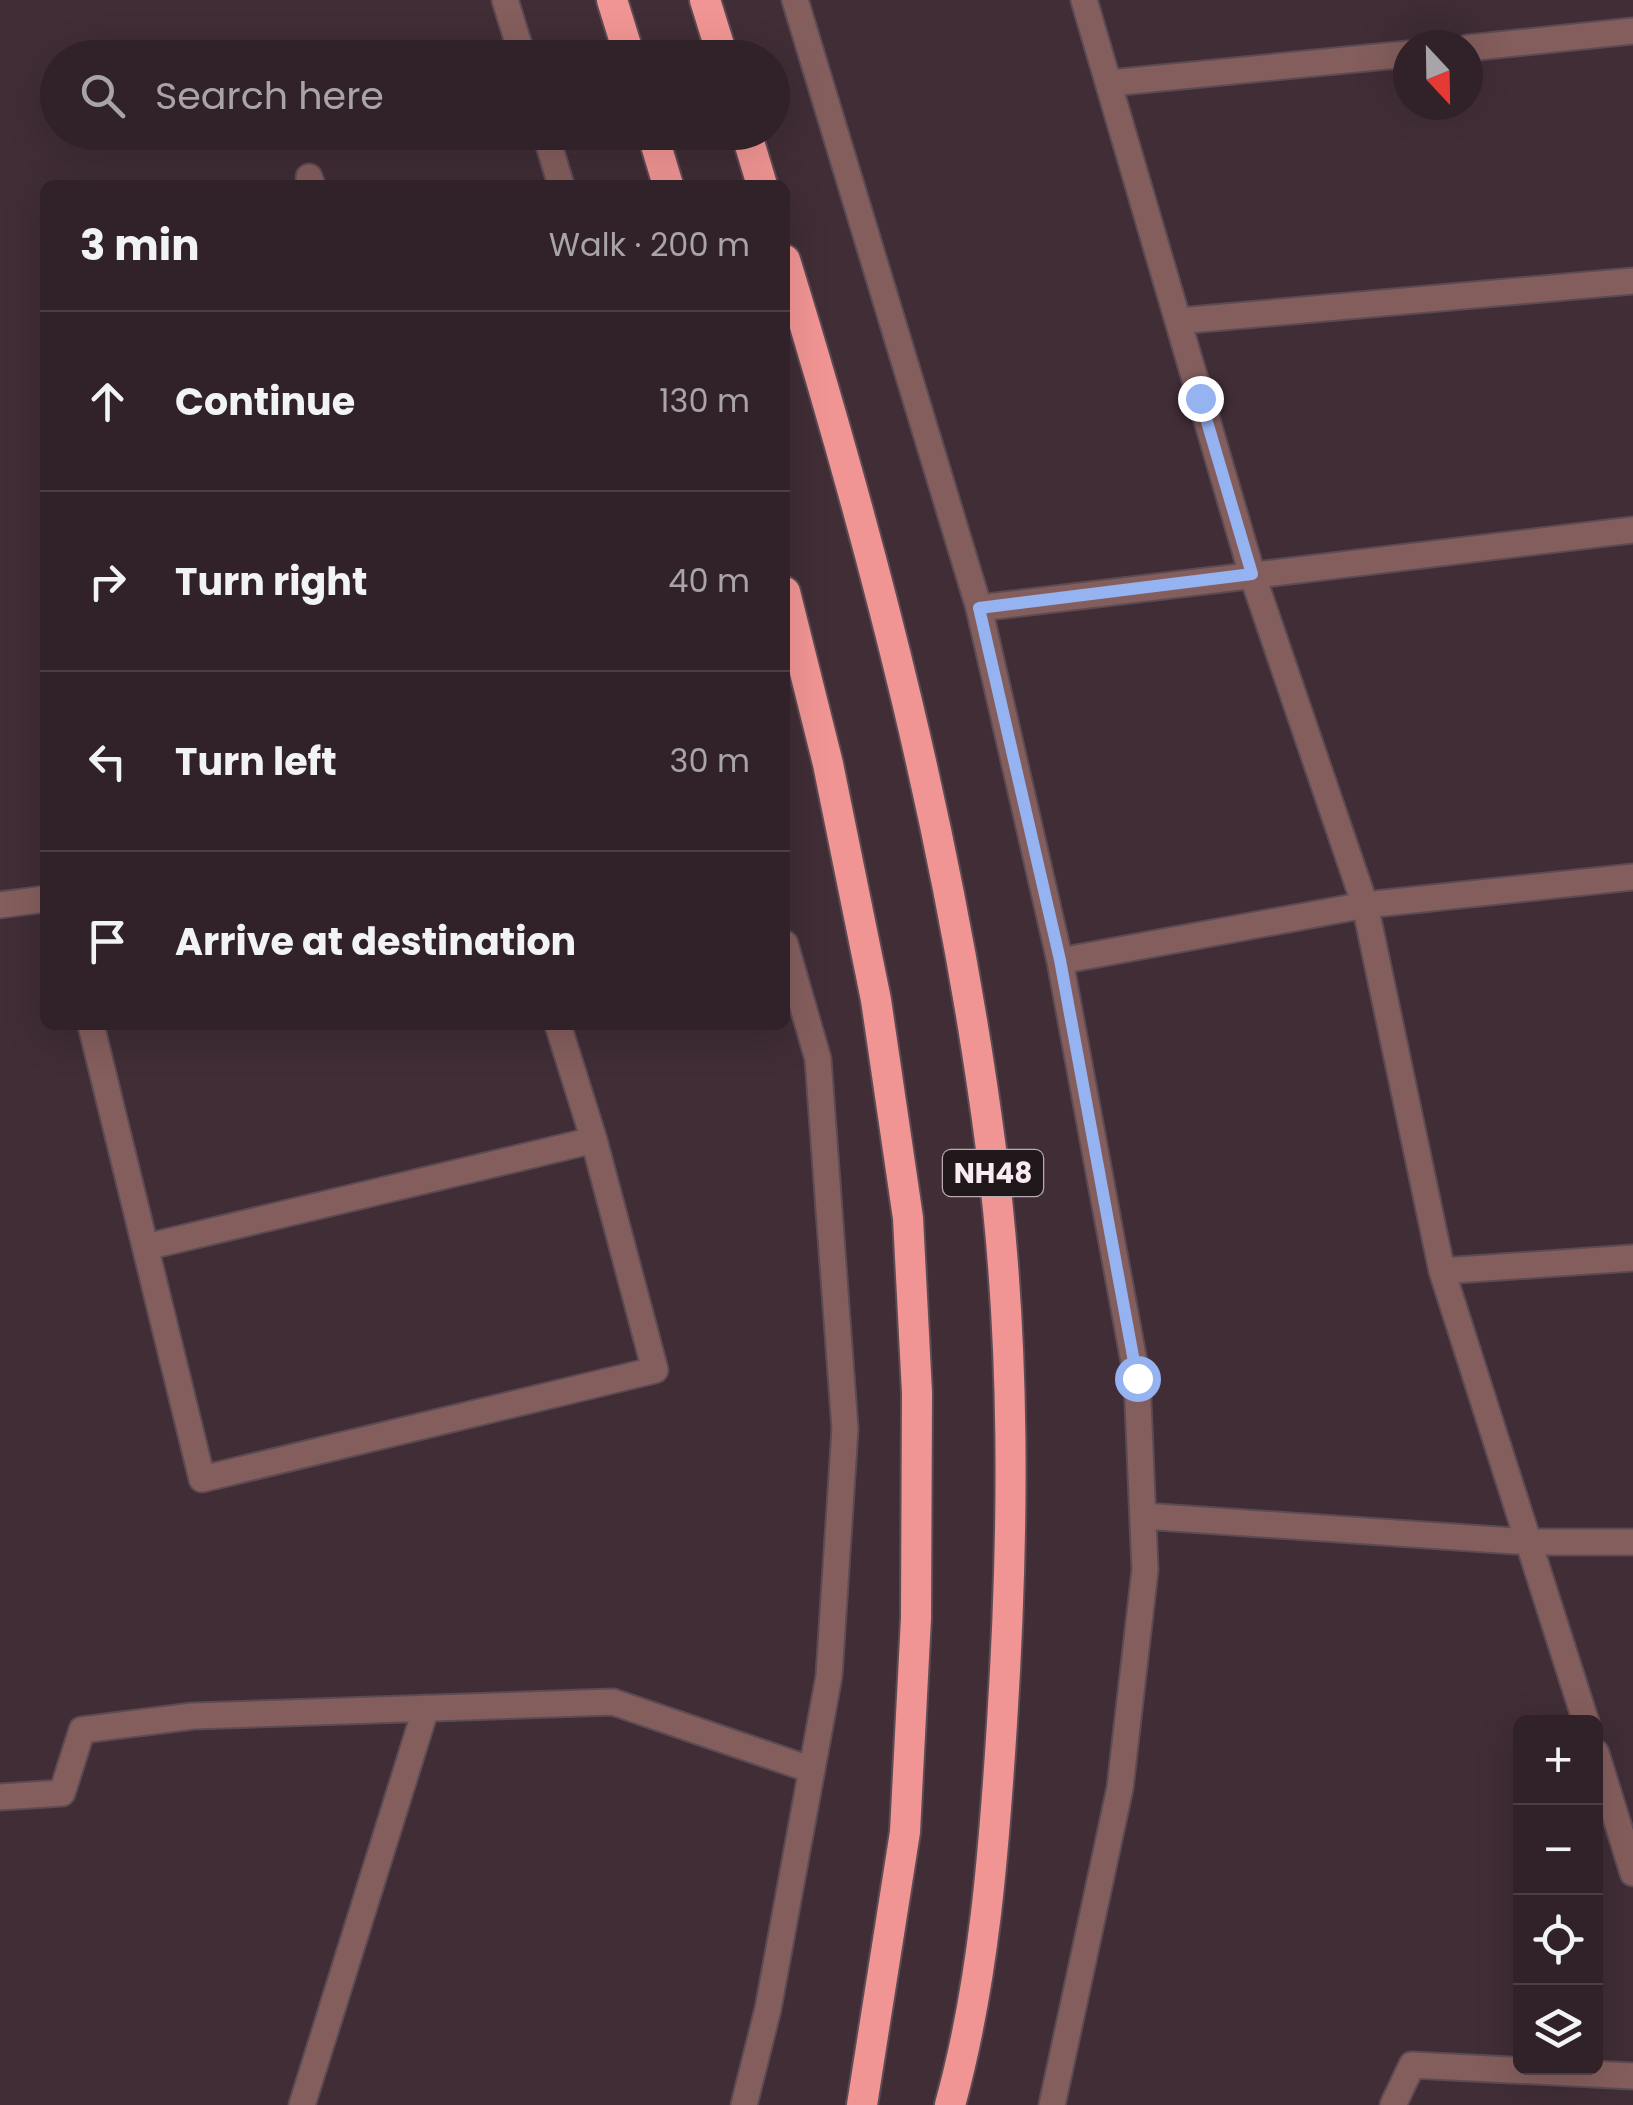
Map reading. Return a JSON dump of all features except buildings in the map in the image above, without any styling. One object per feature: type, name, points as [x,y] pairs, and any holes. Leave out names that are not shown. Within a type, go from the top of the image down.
[{"type":"highway","points":[[612,0],[624,40]]},
{"type":"highway","points":[[705,0],[717,40]]},
{"type":"highway","points":[[657,150],[666,180]]},
{"type":"highway","points":[[751,150],[760,180]]},
{"type":"highway","name":"NH48","points":[[790,276],[843,449],[916,754],[966,984],[992,1152],[1007,1332],[1010,1586],[994,1856],[950,2105]]},
{"type":"highway","name":"NH48","points":[[790,612],[828,764],[876,1000],[908,1218],[918,1393],[916,1618],[905,1832],[862,2105]]},
{"type":"street","points":[[506,0],[518,40]]},
{"type":"street","points":[[795,0],[979,608],[1060,960],[1137,1378],[1146,1570],[1120,1788],[1052,2105]]},
{"type":"street","points":[[1084,0],[1252,574],[1365,905],[1442,1271],[1584,1715]]},
{"type":"street","points":[[1483,47],[1633,32]]},
{"type":"street","points":[[1110,83],[1393,55]]},
{"type":"street","points":[[550,150],[559,180]]},
{"type":"street","points":[[1178,321],[1633,281]]},
{"type":"street","points":[[979,608],[1633,530]]},
{"type":"street","points":[[1060,960],[1365,905],[1633,876]]},
{"type":"street","points":[[0,905],[40,900]]},
{"type":"street","points":[[744,2105],[768,2009],[829,1676],[845,1429],[818,1059],[790,961]]},
{"type":"street","points":[[93,1030],[202,1479],[654,1370],[594,1140],[560,1030]]},
{"type":"street","points":[[146,1247],[594,1140]]},
{"type":"street","points":[[1442,1271],[1633,1258]]},
{"type":"street","points":[[1143,1516],[1529,1542],[1633,1542]]},
{"type":"street","points":[[0,1797],[62,1793],[82,1730],[192,1716],[426,1708],[613,1702],[812,1770]]},
{"type":"street","points":[[302,2105],[426,1708]]},
{"type":"street","points":[[1603,1773],[1628,1842],[1633,1873]]},
{"type":"street","points":[[1393,2105],[1412,2065],[1633,2076]]},
{"type":"route","points":[[1137,1378],[1060,960],[979,608],[1252,574],[1200,398]]}]
